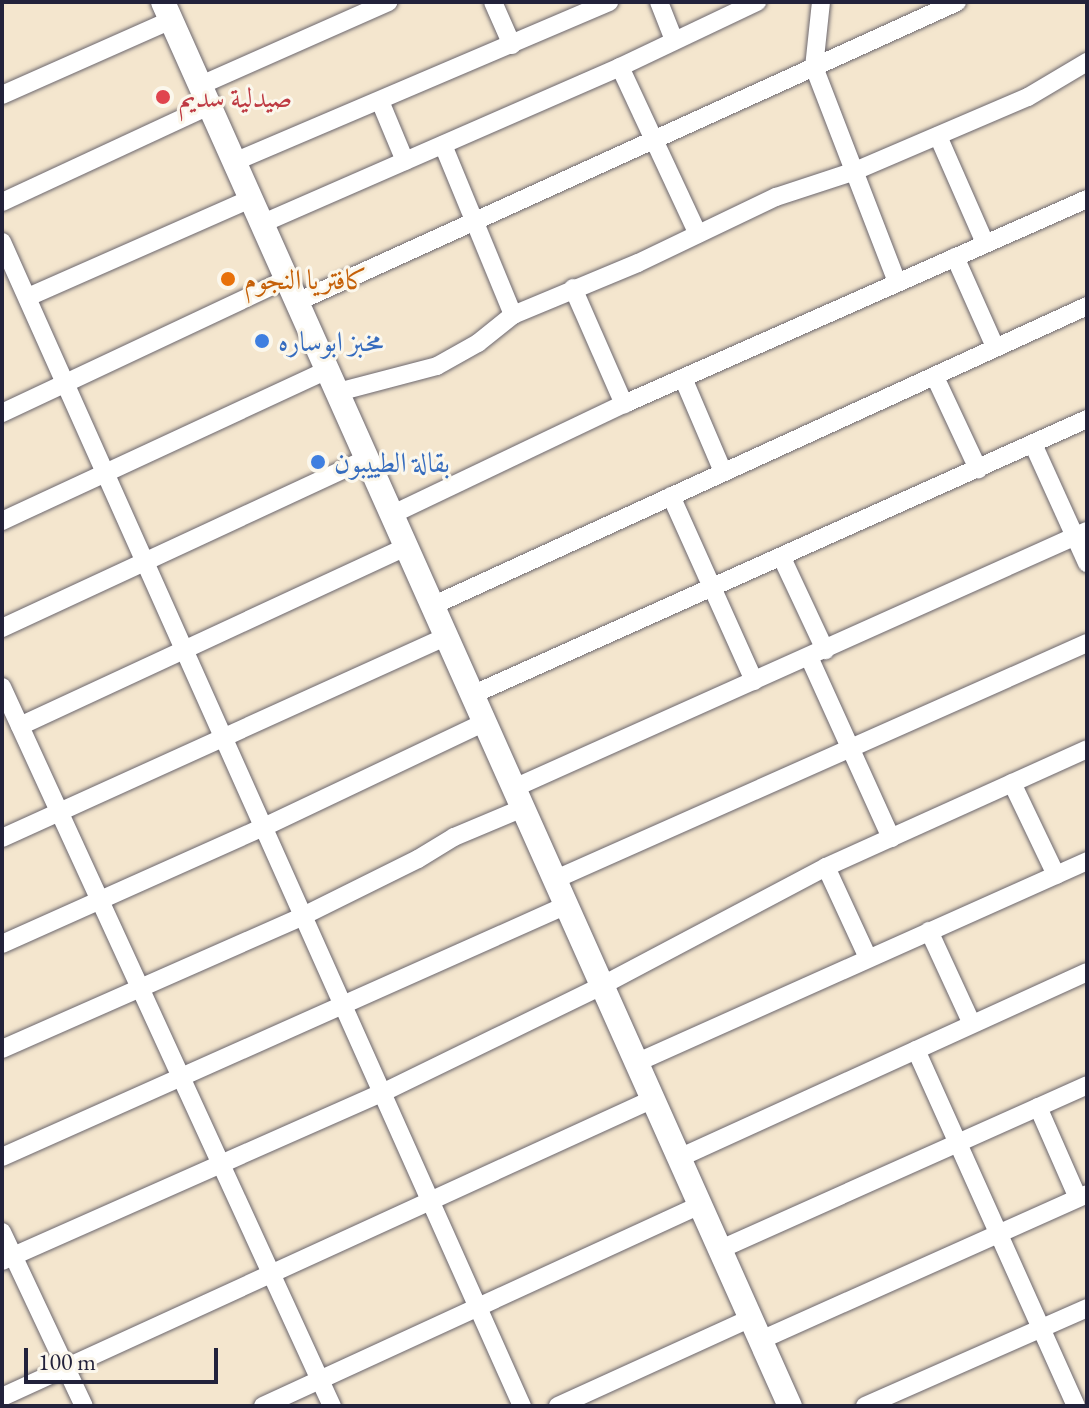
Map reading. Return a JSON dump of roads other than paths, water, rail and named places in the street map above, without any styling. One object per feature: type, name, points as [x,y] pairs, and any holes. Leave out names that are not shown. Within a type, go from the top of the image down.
[{"type":"main road","points":[[167,11],[790,1406]]},
{"type":"street","points":[[2,202],[206,95],[357,8],[388,2]]},
{"type":"street","points":[[493,2],[512,45]]},
{"type":"street","points":[[234,162],[609,2]]},
{"type":"street","points":[[659,2],[674,40]]},
{"type":"street","points":[[261,224],[620,67],[757,2]]},
{"type":"street","points":[[821,2],[814,67],[897,282]]},
{"type":"street","points":[[297,302],[957,2]]},
{"type":"street","points":[[2,95],[167,11]]},
{"type":"street","points":[[2,521],[107,473],[333,381],[437,366],[478,343],[513,315],[638,263],[776,197],[855,171],[1028,97],[1087,62]]},
{"type":"street","points":[[620,67],[698,234]]},
{"type":"street","points":[[380,101],[405,161]]},
{"type":"street","points":[[938,136],[985,243]]},
{"type":"street","points":[[443,145],[513,315]]},
{"type":"street","points":[[28,297],[250,199]]},
{"type":"street","points":[[393,514],[624,404],[1087,199]]},
{"type":"street","points":[[2,242],[148,562],[522,1406]]},
{"type":"street","points":[[955,257],[995,347]]},
{"type":"street","points":[[2,413],[287,279]]},
{"type":"street","points":[[573,288],[624,404]]},
{"type":"street","points":[[434,605],[1087,306]]},
{"type":"street","points":[[935,377],[978,469]]},
{"type":"street","points":[[683,378],[723,472]]},
{"type":"street","points":[[474,694],[1087,419]]},
{"type":"street","points":[[1033,444],[1081,534],[1087,563]]},
{"type":"street","points":[[2,628],[369,458]]},
{"type":"street","points":[[671,496],[754,681]]},
{"type":"street","points":[[2,1049],[303,916],[418,859],[519,798],[754,681],[1081,534]]},
{"type":"street","points":[[20,726],[408,546]]},
{"type":"street","points":[[782,558],[852,749],[891,838]]},
{"type":"street","points":[[2,838],[448,636]]},
{"type":"street","points":[[556,879],[1087,643]]},
{"type":"street","points":[[2,687],[332,1406]]},
{"type":"street","points":[[2,944],[264,827],[485,722]]},
{"type":"street","points":[[7,1259],[384,1092],[603,985],[826,867],[1087,749]]},
{"type":"street","points":[[1012,783],[1056,875]]},
{"type":"street","points":[[638,1062],[1087,861]]},
{"type":"street","points":[[826,867],[868,958]]},
{"type":"street","points":[[2,1157],[567,905]]},
{"type":"street","points":[[929,931],[971,1022]]},
{"type":"street","points":[[679,1158],[971,1022],[1087,972]]},
{"type":"street","points":[[916,1050],[1076,1406]]},
{"type":"street","points":[[721,1249],[1087,1085]]},
{"type":"street","points":[[2,1397],[653,1099]]},
{"type":"street","points":[[761,1340],[1082,1196],[1038,1107]]},
{"type":"street","points":[[263,1406],[701,1205]]},
{"type":"street","points":[[2,1232],[7,1259],[84,1406]]},
{"type":"street","points":[[865,1406],[1087,1308]]},
{"type":"street","points":[[558,1406],[751,1318]]},
{"type":"place","name":"صيدلية سديم","points":[[163,97]]},
{"type":"place","name":"كافتريا النجوم","points":[[228,279]]},
{"type":"place","name":"مخبز ابوساره","points":[[262,341]]},
{"type":"place","name":"بقالة الطييبون","points":[[318,462]]}]
